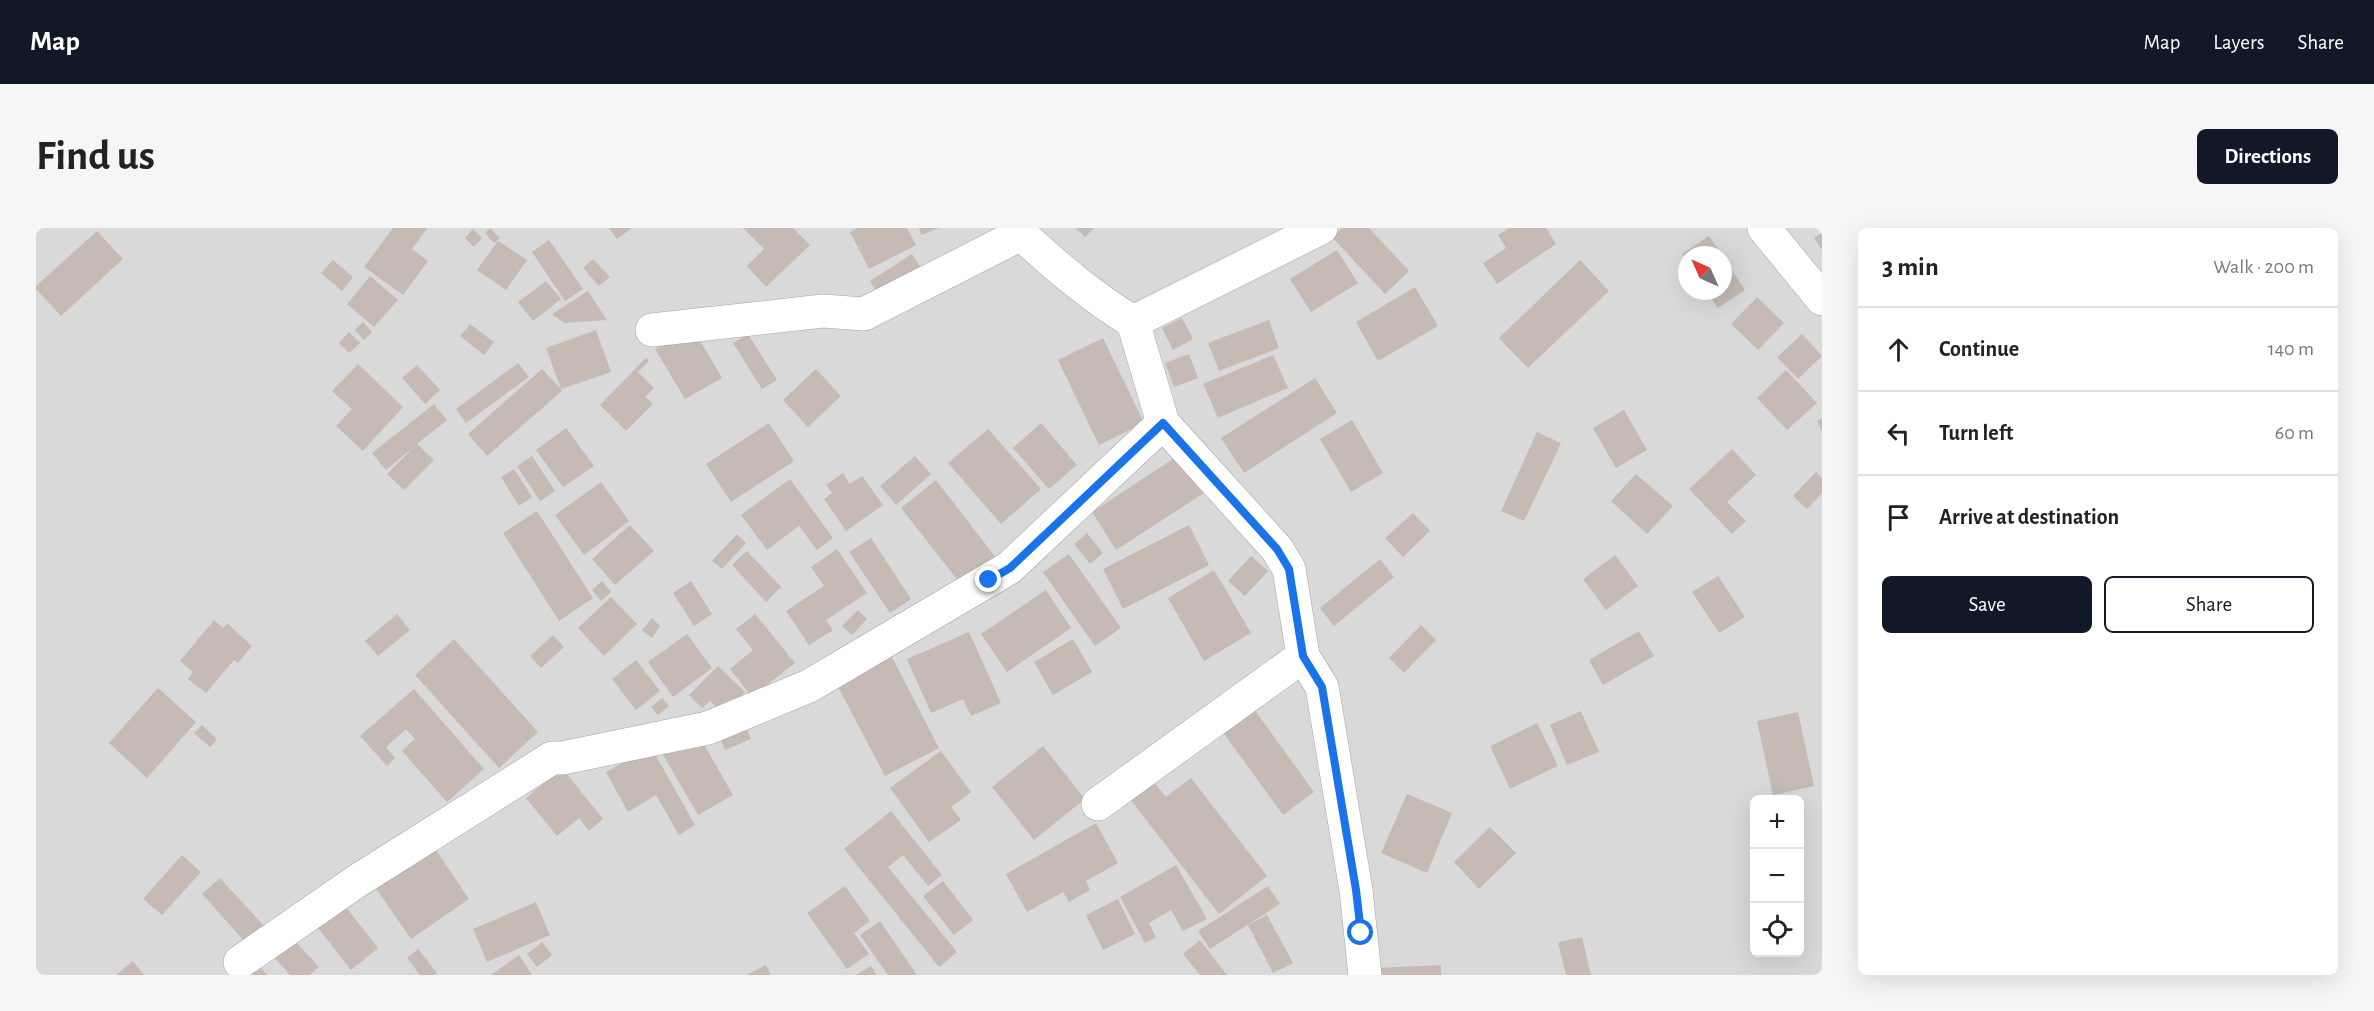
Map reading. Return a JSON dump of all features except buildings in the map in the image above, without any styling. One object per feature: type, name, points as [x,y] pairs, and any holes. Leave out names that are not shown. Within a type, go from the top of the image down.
[{"type":"street","points":[[1133,322],[1321,228]]},
{"type":"street","points":[[1764,228],[1822,299]]},
{"type":"street","points":[[652,330],[823,312],[864,314],[1020,231],[1059,269],[1103,304],[1133,322],[1163,423],[1277,549],[1289,569],[1303,656],[1322,687],[1356,890],[1365,975]]},
{"type":"street","points":[[240,962],[357,881],[552,758],[563,758],[708,728],[819,680],[1010,568],[1163,423]]},
{"type":"street","points":[[1098,804],[1303,656]]},
{"type":"shaded area","points":[[36,228],[1822,228],[1822,975],[36,975]]},
{"type":"route","points":[[989,580],[1010,568],[1163,423],[1277,549],[1289,569],[1303,656],[1322,687],[1361,933]]}]
